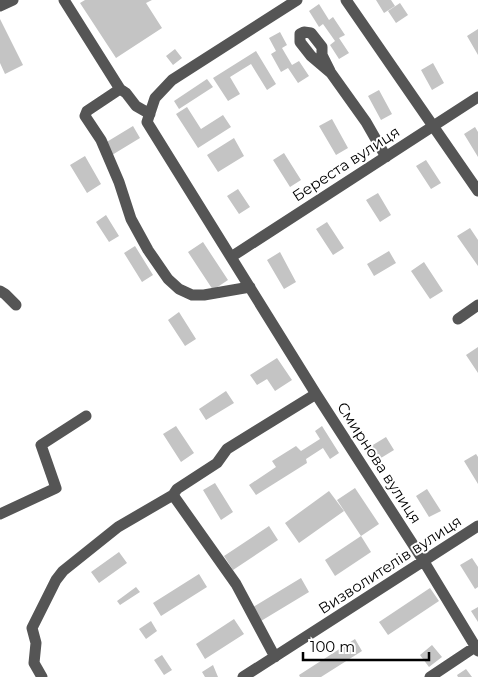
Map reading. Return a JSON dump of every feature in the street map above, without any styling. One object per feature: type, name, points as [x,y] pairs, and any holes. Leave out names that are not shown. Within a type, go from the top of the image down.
[{"type":"street","points":[[0,6],[13,0]]},
{"type":"street","points":[[64,0],[120,89],[136,106],[150,114],[156,98],[172,80],[297,0]]},
{"type":"street","points":[[346,0],[478,191]]},
{"type":"street","points":[[330,71],[366,122],[386,157]]},
{"type":"street","points":[[120,89],[87,111],[85,116],[101,140],[119,182],[131,219],[148,250],[168,279],[179,289],[192,295],[204,295],[250,287]]},
{"type":"street","name":"Береста вулиця","points":[[231,257],[478,97]]},
{"type":"street","name":"Смирнова вулиця","points":[[150,114],[147,122],[477,649]]},
{"type":"street","points":[[0,291],[16,305]]},
{"type":"street","points":[[458,319],[478,305]]},
{"type":"street","points":[[42,677],[34,663],[36,643],[32,628],[56,580],[63,571],[118,527],[174,495],[177,489],[218,463],[226,449],[316,394]]},
{"type":"street","points":[[0,514],[56,488],[41,444],[86,416]]},
{"type":"street","points":[[174,495],[236,584],[275,657]]},
{"type":"street","name":"Визволителів вулиця","points":[[243,677],[478,526]]},
{"type":"street","points":[[430,677],[477,649]]},
{"type":"building","points":[[85,0],[152,0],[146,3],[162,28],[116,58],[80,3]]},
{"type":"building","points":[[376,0],[391,0],[395,6],[384,13]]},
{"type":"building","points":[[400,3],[408,15],[396,23],[388,11]]},
{"type":"building","points":[[319,4],[329,20],[333,17],[345,35],[339,38],[349,53],[339,59],[330,45],[335,41],[323,24],[319,27],[309,11]]},
{"type":"building","points":[[0,19],[23,65],[5,74],[0,63]]},
{"type":"building","points":[[478,29],[478,55],[467,36]]},
{"type":"building","points":[[280,32],[287,45],[282,48],[292,65],[299,61],[309,76],[298,83],[288,68],[281,72],[271,54],[276,51],[269,38]]},
{"type":"building","points":[[175,49],[182,58],[173,65],[166,56]]},
{"type":"building","points":[[256,51],[276,84],[267,90],[251,64],[230,77],[240,94],[228,101],[213,78]]},
{"type":"building","points":[[433,63],[444,83],[432,90],[421,70]]},
{"type":"building","points":[[207,79],[213,87],[179,109],[174,101]]},
{"type":"building","points":[[379,90],[392,114],[381,120],[368,96]]},
{"type":"building","points":[[187,107],[201,129],[223,115],[231,127],[198,148],[176,114]]},
{"type":"building","points":[[332,119],[348,148],[336,155],[319,126]]},
{"type":"building","points":[[133,126],[140,138],[112,155],[105,143]]},
{"type":"building","points":[[475,127],[478,132],[478,157],[464,134]]},
{"type":"building","points":[[234,138],[244,156],[218,172],[207,155]]},
{"type":"building","points":[[284,153],[301,180],[290,187],[273,160]]},
{"type":"building","points":[[85,156],[101,184],[87,193],[70,165]]},
{"type":"building","points":[[426,160],[441,183],[431,189],[416,166]]},
{"type":"building","points":[[238,189],[250,207],[239,214],[227,196]]},
{"type":"building","points":[[378,193],[391,215],[380,222],[366,200]]},
{"type":"building","points":[[106,215],[119,236],[109,242],[96,222]]},
{"type":"building","points":[[327,222],[344,248],[333,255],[316,229]]},
{"type":"building","points":[[470,228],[478,240],[478,266],[457,236]]},
{"type":"building","points":[[203,242],[228,280],[213,290],[188,252]]},
{"type":"building","points":[[135,246],[153,275],[142,282],[124,253]]},
{"type":"building","points":[[389,251],[396,263],[374,276],[367,264]]},
{"type":"building","points":[[280,252],[296,282],[284,289],[267,260]]},
{"type":"building","points":[[424,262],[443,291],[430,299],[411,271]]},
{"type":"building","points":[[179,312],[196,339],[185,346],[168,320]]},
{"type":"building","points":[[478,347],[478,373],[466,355]]},
{"type":"building","points":[[277,358],[292,380],[275,391],[267,379],[257,385],[250,375]]},
{"type":"building","points":[[226,391],[234,403],[206,420],[199,409]]},
{"type":"building","points":[[176,426],[194,453],[181,462],[163,434]]},
{"type":"building","points":[[322,426],[339,453],[330,459],[323,448],[306,459],[307,463],[256,495],[249,485],[276,467],[272,461],[296,446],[301,451],[320,439],[315,431]]},
{"type":"building","points":[[386,437],[394,450],[376,461],[368,448]]},
{"type":"building","points":[[476,454],[478,457],[478,484],[464,461]]},
{"type":"building","points":[[215,483],[233,512],[221,520],[203,490]]},
{"type":"building","points":[[355,488],[379,524],[361,536],[337,500]]},
{"type":"building","points":[[427,489],[441,511],[429,517],[416,496]]},
{"type":"building","points":[[329,491],[344,511],[299,543],[285,523]]},
{"type":"building","points":[[269,526],[278,540],[233,570],[224,556]]},
{"type":"building","points":[[361,536],[371,552],[335,576],[325,560]]},
{"type":"building","points":[[119,552],[127,563],[99,583],[91,572]]},
{"type":"building","points":[[472,558],[478,567],[478,587],[475,589],[460,565]]},
{"type":"building","points":[[199,574],[207,587],[161,616],[153,603]]},
{"type":"building","points":[[301,578],[309,592],[261,621],[253,607]]},
{"type":"building","points":[[136,587],[140,592],[120,605],[117,601]]},
{"type":"building","points":[[430,588],[439,601],[388,635],[379,622]]},
{"type":"building","points":[[478,607],[478,622],[471,611]]},
{"type":"building","points":[[234,619],[244,634],[205,659],[196,644]]},
{"type":"building","points":[[151,621],[157,631],[146,639],[139,629]]},
{"type":"building","points":[[355,639],[362,651],[321,677],[300,677],[299,675]]},
{"type":"building","points":[[432,645],[442,657],[429,667],[420,655]]},
{"type":"building","points":[[162,655],[172,670],[164,675],[154,660]]},
{"type":"building","points":[[213,665],[218,677],[205,677],[202,672]]},
{"type":"building","points":[[466,669],[472,677],[458,677],[457,675]]}]
